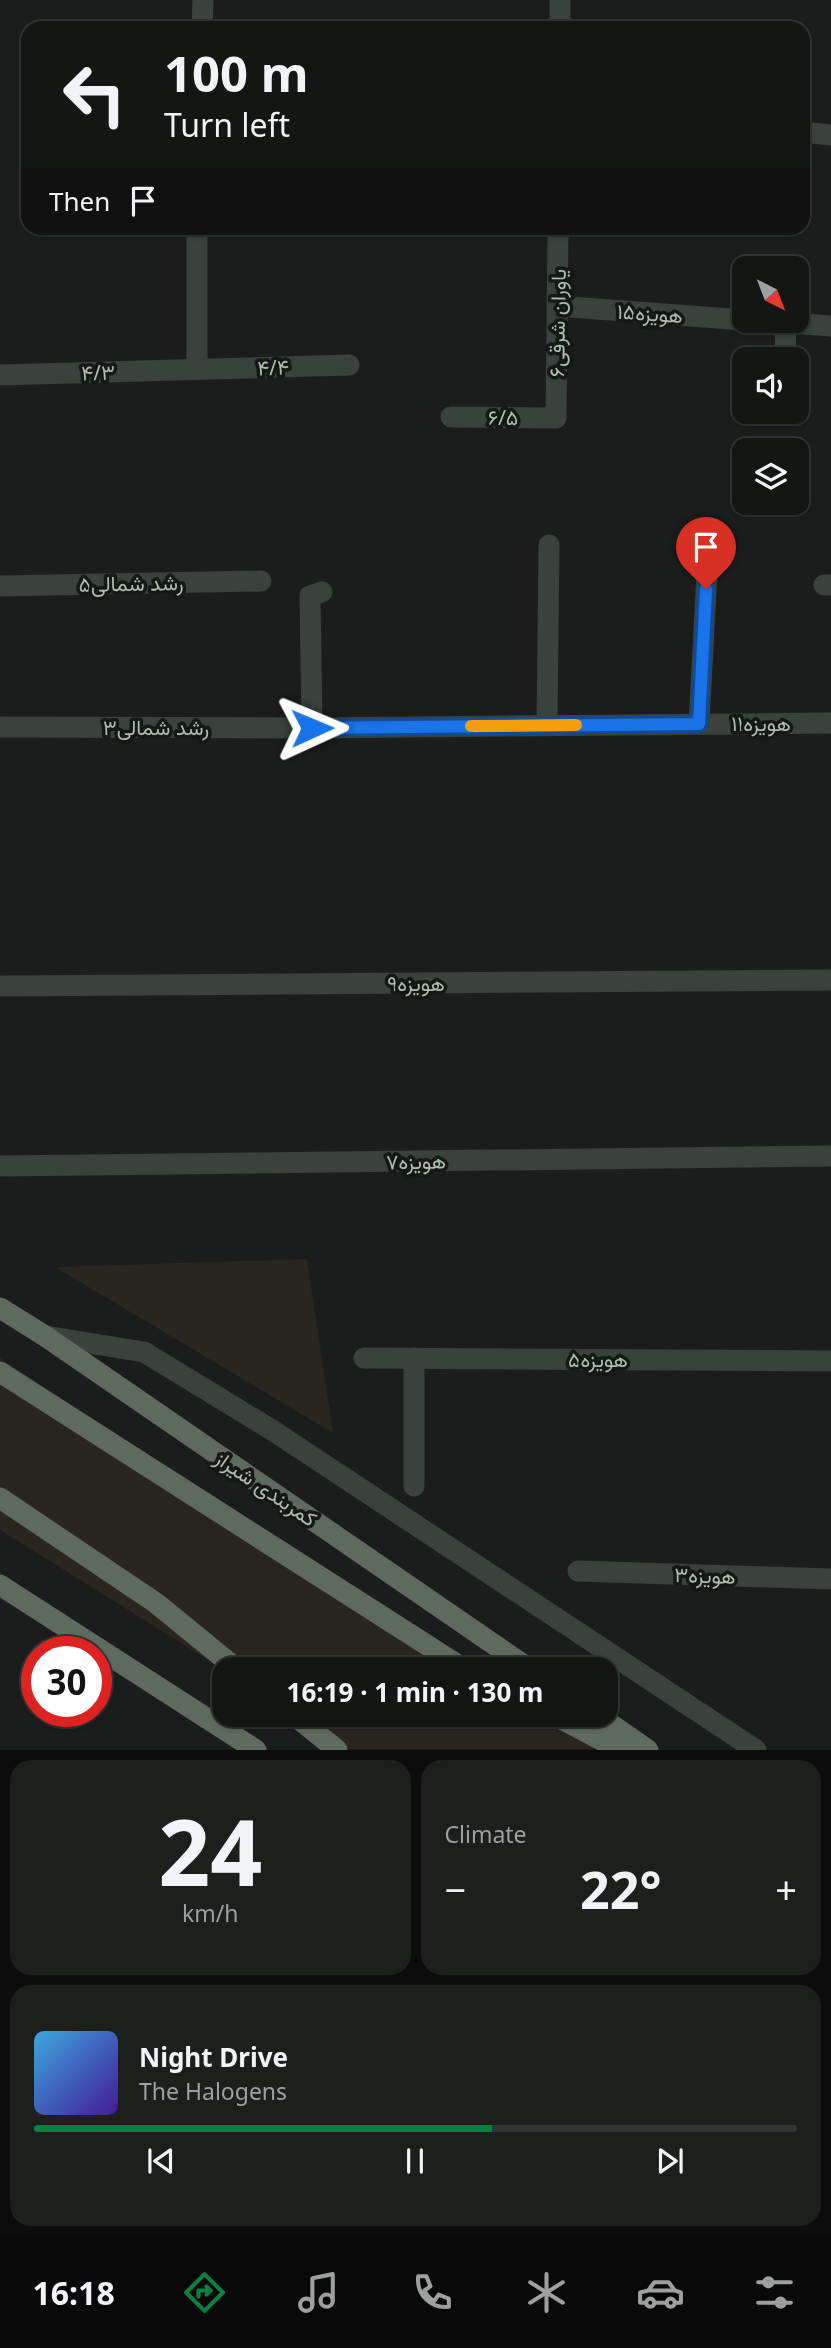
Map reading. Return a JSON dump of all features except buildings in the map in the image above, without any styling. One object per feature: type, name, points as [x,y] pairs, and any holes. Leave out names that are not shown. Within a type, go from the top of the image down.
[{"type":"highway","name":"کمربندی شیراز","points":[[0,1308],[45,1336],[512,1657]]},
{"type":"highway","points":[[0,1372],[446,1657]]},
{"type":"highway","points":[[0,1498],[156,1603],[222,1657]]},
{"type":"highway","points":[[0,1585],[256,1749]]},
{"type":"highway","points":[[309,1727],[337,1749]]},
{"type":"highway","points":[[577,1727],[620,1749]]},
{"type":"highway","points":[[616,1727],[648,1749]]},
{"type":"street","points":[[202,21],[203,0]]},
{"type":"street","points":[[560,0],[560,21]]},
{"type":"street","points":[[810,133],[831,135]]},
{"type":"street","points":[[197,235],[197,369]]},
{"type":"street","name":"یاوران شرقی۶","points":[[556,235],[556,418]]},
{"type":"street","name":"هویزه۱۵","points":[[557,306],[732,319]]},
{"type":"street","name":"هویزه۱۵","points":[[809,325],[831,326]]},
{"type":"street","name":"۴/۴","points":[[197,369],[349,365]]},
{"type":"street","name":"۴/۳","points":[[0,375],[197,369]]},
{"type":"street","name":"۶/۵","points":[[451,417],[556,418]]},
{"type":"street","points":[[699,724],[709,536]]},
{"type":"street","points":[[547,725],[549,545]]},
{"type":"street","name":"رشد شمالی۵","points":[[0,586],[261,581]]},
{"type":"street","points":[[312,728],[310,596],[322,592]]},
{"type":"street","name":"هویزه۱۱","points":[[312,728],[831,723]]},
{"type":"street","name":"رشد شمالی۳","points":[[0,727],[312,728]]},
{"type":"street","name":"هویزه۹","points":[[0,986],[831,980]]},
{"type":"street","name":"هویزه۷","points":[[0,1166],[831,1156]]},
{"type":"street","points":[[45,1336],[144,1352],[272,1430],[756,1749]]},
{"type":"street","points":[[414,1358],[414,1486]]},
{"type":"street","name":"هویزه۵","points":[[364,1359],[831,1361]]},
{"type":"street","name":"هویزه۳","points":[[578,1570],[831,1579]]},
{"type":"shaded area","points":[[307,1259],[333,1433],[55,1267]]},
{"type":"shaded area","points":[[0,1358],[457,1657],[212,1657],[212,1662],[0,1530]]},
{"type":"shaded area","points":[[314,1727],[563,1727],[597,1749],[349,1749]]},
{"type":"slow traffic","points":[[471,726],[576,725]]},
{"type":"route","points":[[312,728],[699,724],[706,589]]}]
